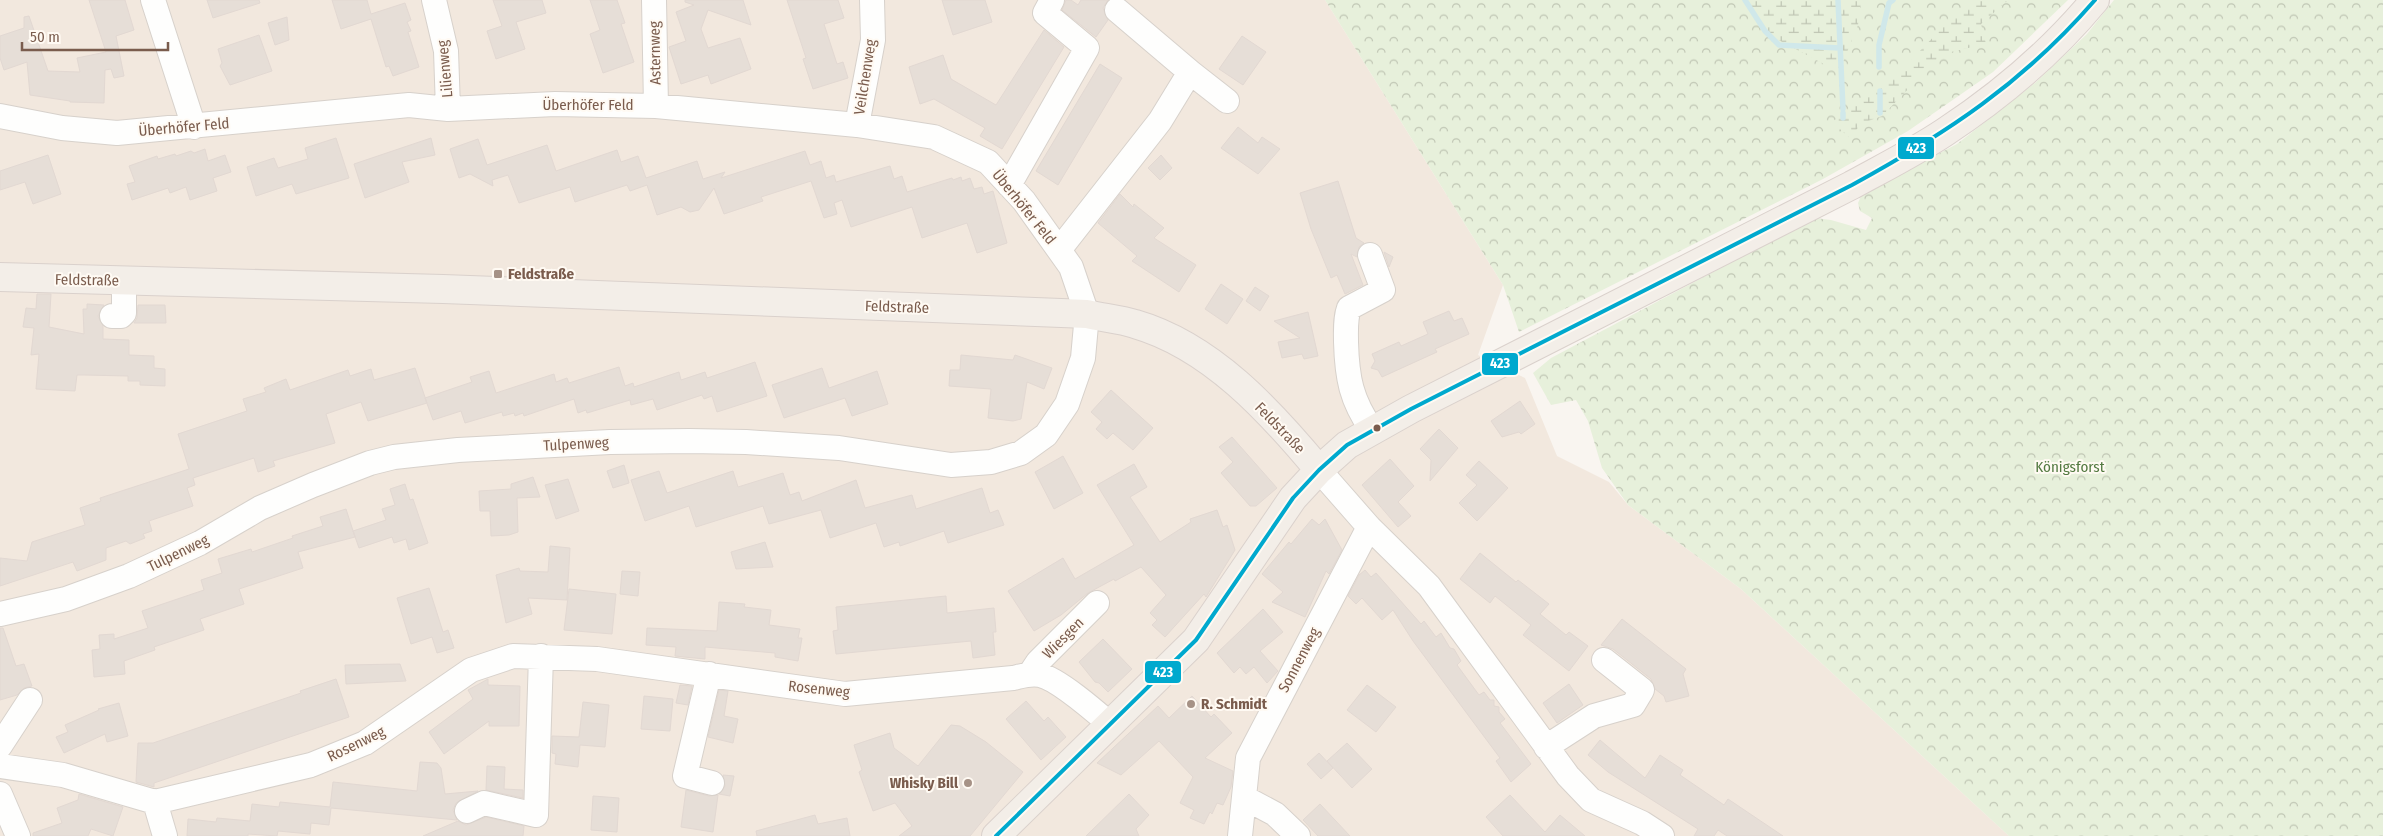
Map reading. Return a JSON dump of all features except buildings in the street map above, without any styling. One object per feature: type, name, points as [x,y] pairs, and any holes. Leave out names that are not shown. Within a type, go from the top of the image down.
[{"type":"main road","points":[[996,836],[1196,640],[1294,498],[1319,470],[1346,445],[1852,185],[1914,151],[1973,113],[2006,87],[2064,36],[2095,0]]},
{"type":"main road","name":"Feldstraße","points":[[0,278],[443,289],[1087,314],[1136,324],[1171,340],[1206,360],[1241,388],[1286,430],[1319,470]]},
{"type":"street","points":[[153,0],[194,127]]},
{"type":"street","name":"Lilienweg","points":[[434,0],[446,52],[448,108]]},
{"type":"street","name":"Asternweg","points":[[654,0],[656,106]]},
{"type":"street","name":"Veilchenweg","points":[[857,125],[873,40],[872,0]]},
{"type":"street","points":[[1009,185],[1087,48],[1045,13],[1052,0]]},
{"type":"street","points":[[1117,10],[1227,101]]},
{"type":"street","points":[[1060,250],[1160,121],[1190,72]]},
{"type":"street","name":"Überhöfer Feld","points":[[0,116],[62,128],[117,133],[400,106],[448,108],[555,104],[656,106],[857,125],[934,137],[988,162],[1024,201],[1071,267],[1087,314]]},
{"type":"street","points":[[1370,255],[1383,290],[1349,308],[1346,318],[1346,375],[1357,408],[1372,430]]},
{"type":"street","points":[[112,316],[122,316],[124,313],[124,281]]},
{"type":"street","name":"Tulpenweg","points":[[0,614],[66,599],[129,576],[200,544],[260,508],[370,463],[394,458],[458,450],[610,442],[689,441],[746,442],[840,448],[951,465],[991,462],[1021,453],[1046,435],[1067,404],[1083,358],[1087,314]]},
{"type":"street","points":[[1319,470],[1369,527],[1429,586],[1568,776],[1591,800],[1639,829],[1662,836]]},
{"type":"street","name":"Sonnenweg","points":[[1240,836],[1248,758],[1369,527]]},
{"type":"street","name":"Wiesgen","points":[[1030,674],[1038,662],[1097,603]]},
{"type":"street","name":"Rosenweg","points":[[0,766],[63,775],[155,802],[311,765],[365,743],[472,670],[513,656],[596,659],[845,694],[1013,678],[1030,674],[1043,676],[1054,682],[1111,725]]},
{"type":"street","points":[[467,811],[484,803],[536,814],[541,656]]},
{"type":"street","points":[[1546,748],[1594,716],[1633,705],[1642,690],[1604,660]]},
{"type":"street","points":[[709,674],[685,776],[712,783]]},
{"type":"street","points":[[0,746],[30,700]]},
{"type":"street","points":[[1244,798],[1275,814],[1298,836]]},
{"type":"street","points":[[1,800],[18,836]]},
{"type":"street","points":[[155,802],[165,836]]},
{"type":"shaded area","points":[[0,0],[1325,0],[1503,285],[1478,355],[1525,378],[1557,456],[1609,482],[1628,505],[1741,589],[2009,836],[0,836]]},
{"type":"green space","points":[[1325,0],[2068,0],[1993,72],[1908,131],[1823,179],[1519,332],[1503,285]]},
{"type":"green space","points":[[1747,0],[1861,0],[1858,25],[1839,72],[1767,34]]},
{"type":"green space","points":[[1969,0],[2008,0],[1981,24],[1986,44],[1942,54],[1882,116],[1860,124],[1851,139],[1832,122],[1891,81]]},
{"type":"green space","name":"Königsforst","points":[[2114,0],[2383,0],[2383,836],[2009,836],[1741,589],[1628,505],[1602,468],[1588,421],[1576,400],[1551,405],[1533,373],[1551,358],[1815,218],[1831,220],[1866,230],[1872,218],[1860,211],[1858,203],[1862,194],[1957,144],[2035,83],[2087,34]]},
{"type":"waterway","points":[[1745,0],[1765,31],[1779,45],[1840,48]]},
{"type":"waterway","points":[[1838,0],[1843,109]]},
{"type":"waterway","points":[[1879,67],[1879,45],[1889,3],[1893,0]]},
{"type":"waterway","points":[[1880,91],[1880,113]]},
{"type":"waterway","points":[[1843,113],[1843,118]]},
{"type":"transit line","name":"423","points":[[996,836],[1196,640],[1293,498],[1319,470],[1347,445],[1411,409],[1887,166],[1952,125],[2012,81],[2068,30],[2095,0]]},
{"type":"place","name":"Feldstraße","points":[[498,274]]},
{"type":"place","name":"R. Schmidt","points":[[1191,704]]},
{"type":"place","name":"Whisky Bill","points":[[968,783]]}]
